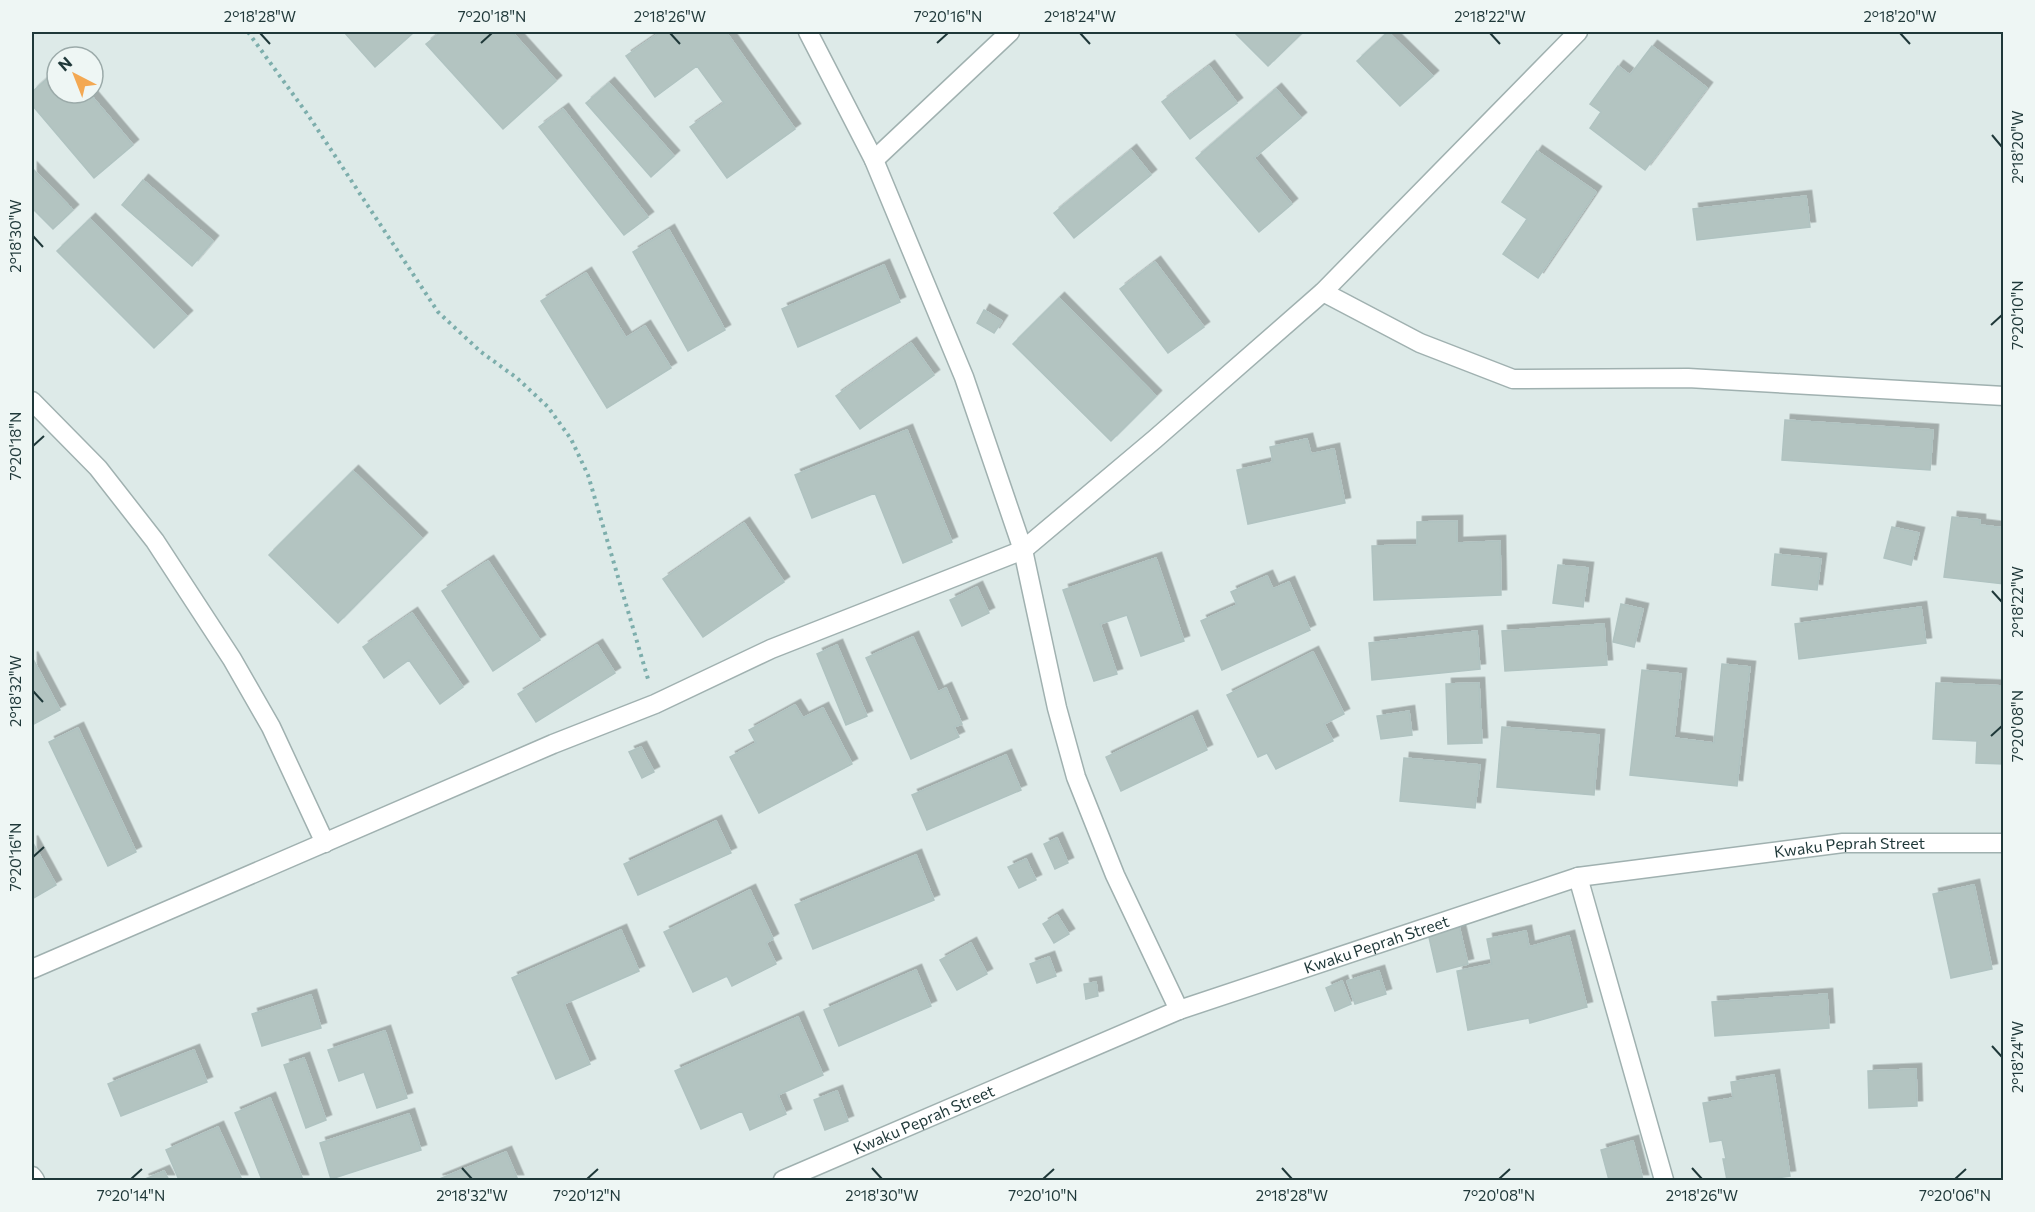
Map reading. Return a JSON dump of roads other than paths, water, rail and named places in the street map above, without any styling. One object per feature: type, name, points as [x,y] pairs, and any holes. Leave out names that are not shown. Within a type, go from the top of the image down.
[{"type":"street","points":[[808,32],[874,160],[964,377],[1023,550],[1057,708],[1076,777],[1115,875],[1179,1010]]},
{"type":"street","points":[[874,160],[1010,32]]},
{"type":"street","points":[[32,969],[553,744],[656,704],[771,649],[1023,550],[1155,439],[1323,292],[1578,32]]},
{"type":"street","points":[[1323,292],[1420,343],[1513,379],[1688,378],[2004,396]]},
{"type":"street","points":[[32,401],[98,468],[155,541],[232,658],[271,727],[325,843]]},
{"type":"street","name":"Kwaku Peprah Street","points":[[783,1180],[1179,1010],[1578,877],[1843,843],[2004,843]]},
{"type":"street","points":[[1578,877],[1664,1180]]},
{"type":"street","points":[[32,1176],[35,1180]]}]
